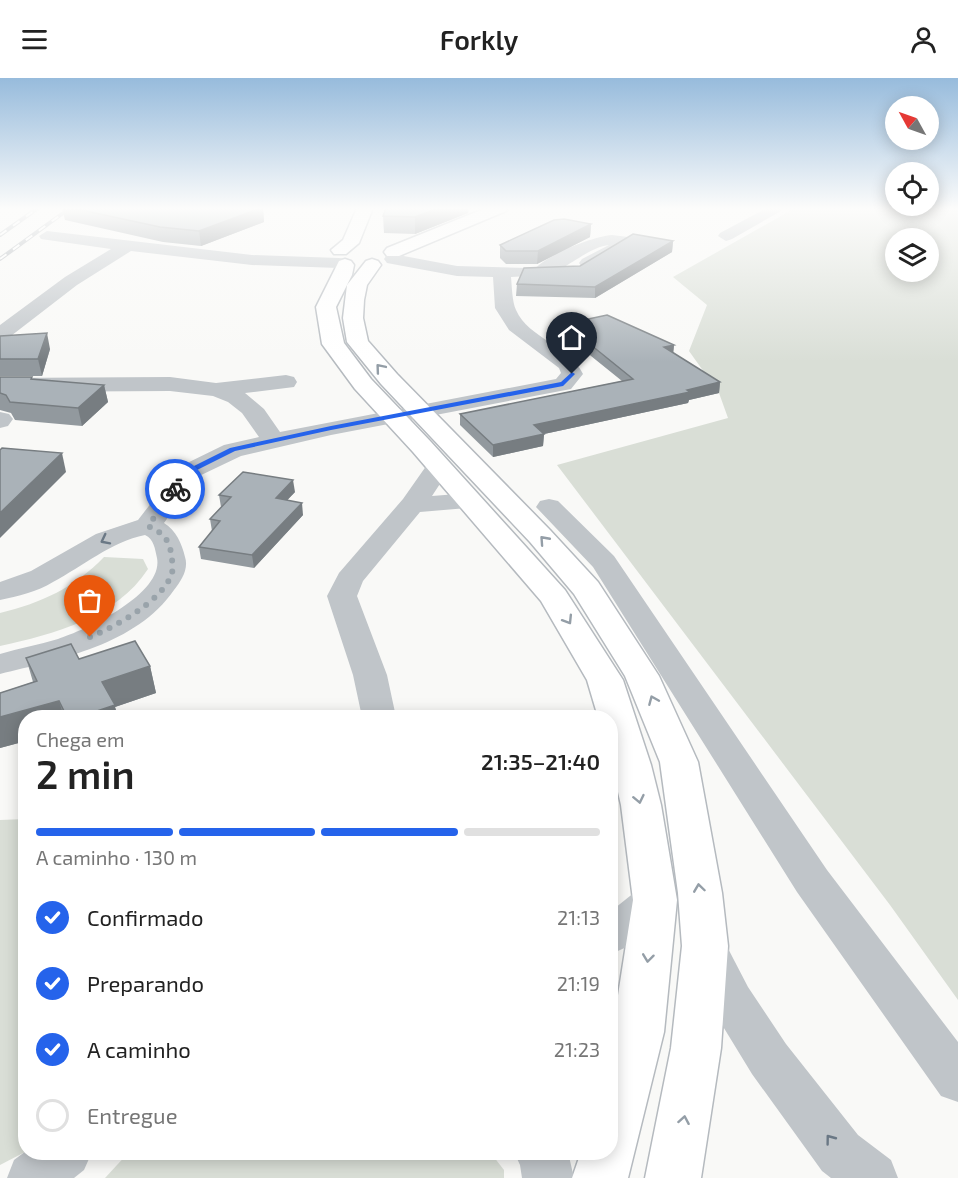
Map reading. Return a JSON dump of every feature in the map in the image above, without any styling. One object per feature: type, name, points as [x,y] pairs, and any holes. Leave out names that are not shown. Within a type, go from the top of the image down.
[{"type":"main road","points":[[339,259],[343,275],[326,307],[333,344],[363,384],[418,411],[438,467],[554,597],[605,680],[615,710]]},
{"type":"main road","points":[[370,259],[357,285],[354,300],[353,318],[358,342],[418,411],[540,536],[587,589],[642,676],[679,762],[700,893],[705,946],[696,1048],[673,1178]]},
{"type":"main road","points":[[618,721],[632,765],[641,805],[655,900],[639,1032],[618,1112]]},
{"type":"main road","points":[[600,1178],[606,1160]]},
{"type":"street","points":[[0,335],[71,281],[106,259]]},
{"type":"street","points":[[258,259],[291,262],[323,259]]},
{"type":"street","points":[[414,259],[457,271],[541,272]]},
{"type":"street","points":[[148,526],[188,471],[233,450],[418,411],[563,384],[572,374],[568,365],[516,326],[506,308],[502,273]]},
{"type":"street","points":[[0,386],[170,384],[216,390],[286,382]]},
{"type":"street","points":[[216,390],[244,401],[256,414],[273,441]]},
{"type":"street","points":[[378,710],[370,675],[342,596],[349,579],[412,505],[438,467]]},
{"type":"street","points":[[412,505],[470,501]]},
{"type":"street","points":[[549,507],[604,562],[812,881],[958,1080]]},
{"type":"street","points":[[0,591],[26,585],[119,532],[148,526],[162,532],[171,549],[173,565],[171,576],[159,592],[135,612],[108,629],[71,645],[0,664]]},
{"type":"street","points":[[618,930],[655,900]]},
{"type":"street","points":[[705,946],[732,1001],[769,1059],[840,1153],[872,1178]]},
{"type":"street","points":[[33,1178],[56,1160]]},
{"type":"street","points":[[545,1160],[548,1178]]},
{"type":"shaded area","points":[[704,259],[885,259],[885,282],[939,282],[939,259],[958,259],[958,1000],[890,905],[557,465],[728,418],[719,393],[689,351],[707,305],[673,277]]},
{"type":"shaded area","points":[[104,557],[143,559],[148,569],[135,586],[101,612],[62,629],[0,646],[0,613],[43,599],[69,586]]},
{"type":"shaded area","points":[[18,819],[18,1156],[0,1165],[0,820]]},
{"type":"shaded area","points":[[122,1160],[496,1160],[504,1170],[504,1178],[105,1178]]},
{"type":"building","points":[[591,259],[642,259],[595,287],[517,284],[524,268],[580,266]]},
{"type":"building","points":[[607,315],[674,345],[664,347],[720,382],[687,390],[690,392],[534,425],[544,434],[493,445],[460,414],[633,379],[565,324]]},
{"type":"building","points":[[47,333],[38,359],[0,359],[0,336]]},
{"type":"building","points":[[0,377],[32,377],[31,379],[104,385],[78,408],[10,402],[6,395],[0,393]]},
{"type":"building","points":[[2,448],[62,453],[0,513],[0,450]]},
{"type":"building","points":[[243,472],[293,480],[276,498],[302,503],[252,555],[199,547],[220,521],[210,519],[231,497],[219,495]]},
{"type":"building","points":[[135,641],[150,666],[102,682],[115,705],[100,710],[64,710],[59,701],[18,710],[18,712],[0,717],[0,693],[37,681],[26,658],[71,644],[79,659]]},
{"type":"way so far","points":[[90,637],[135,612],[159,592],[171,576],[173,565],[171,549],[162,532],[148,526],[175,489]]},
{"type":"route","points":[[175,489],[188,471],[233,450],[331,428],[563,384],[572,374]]}]
